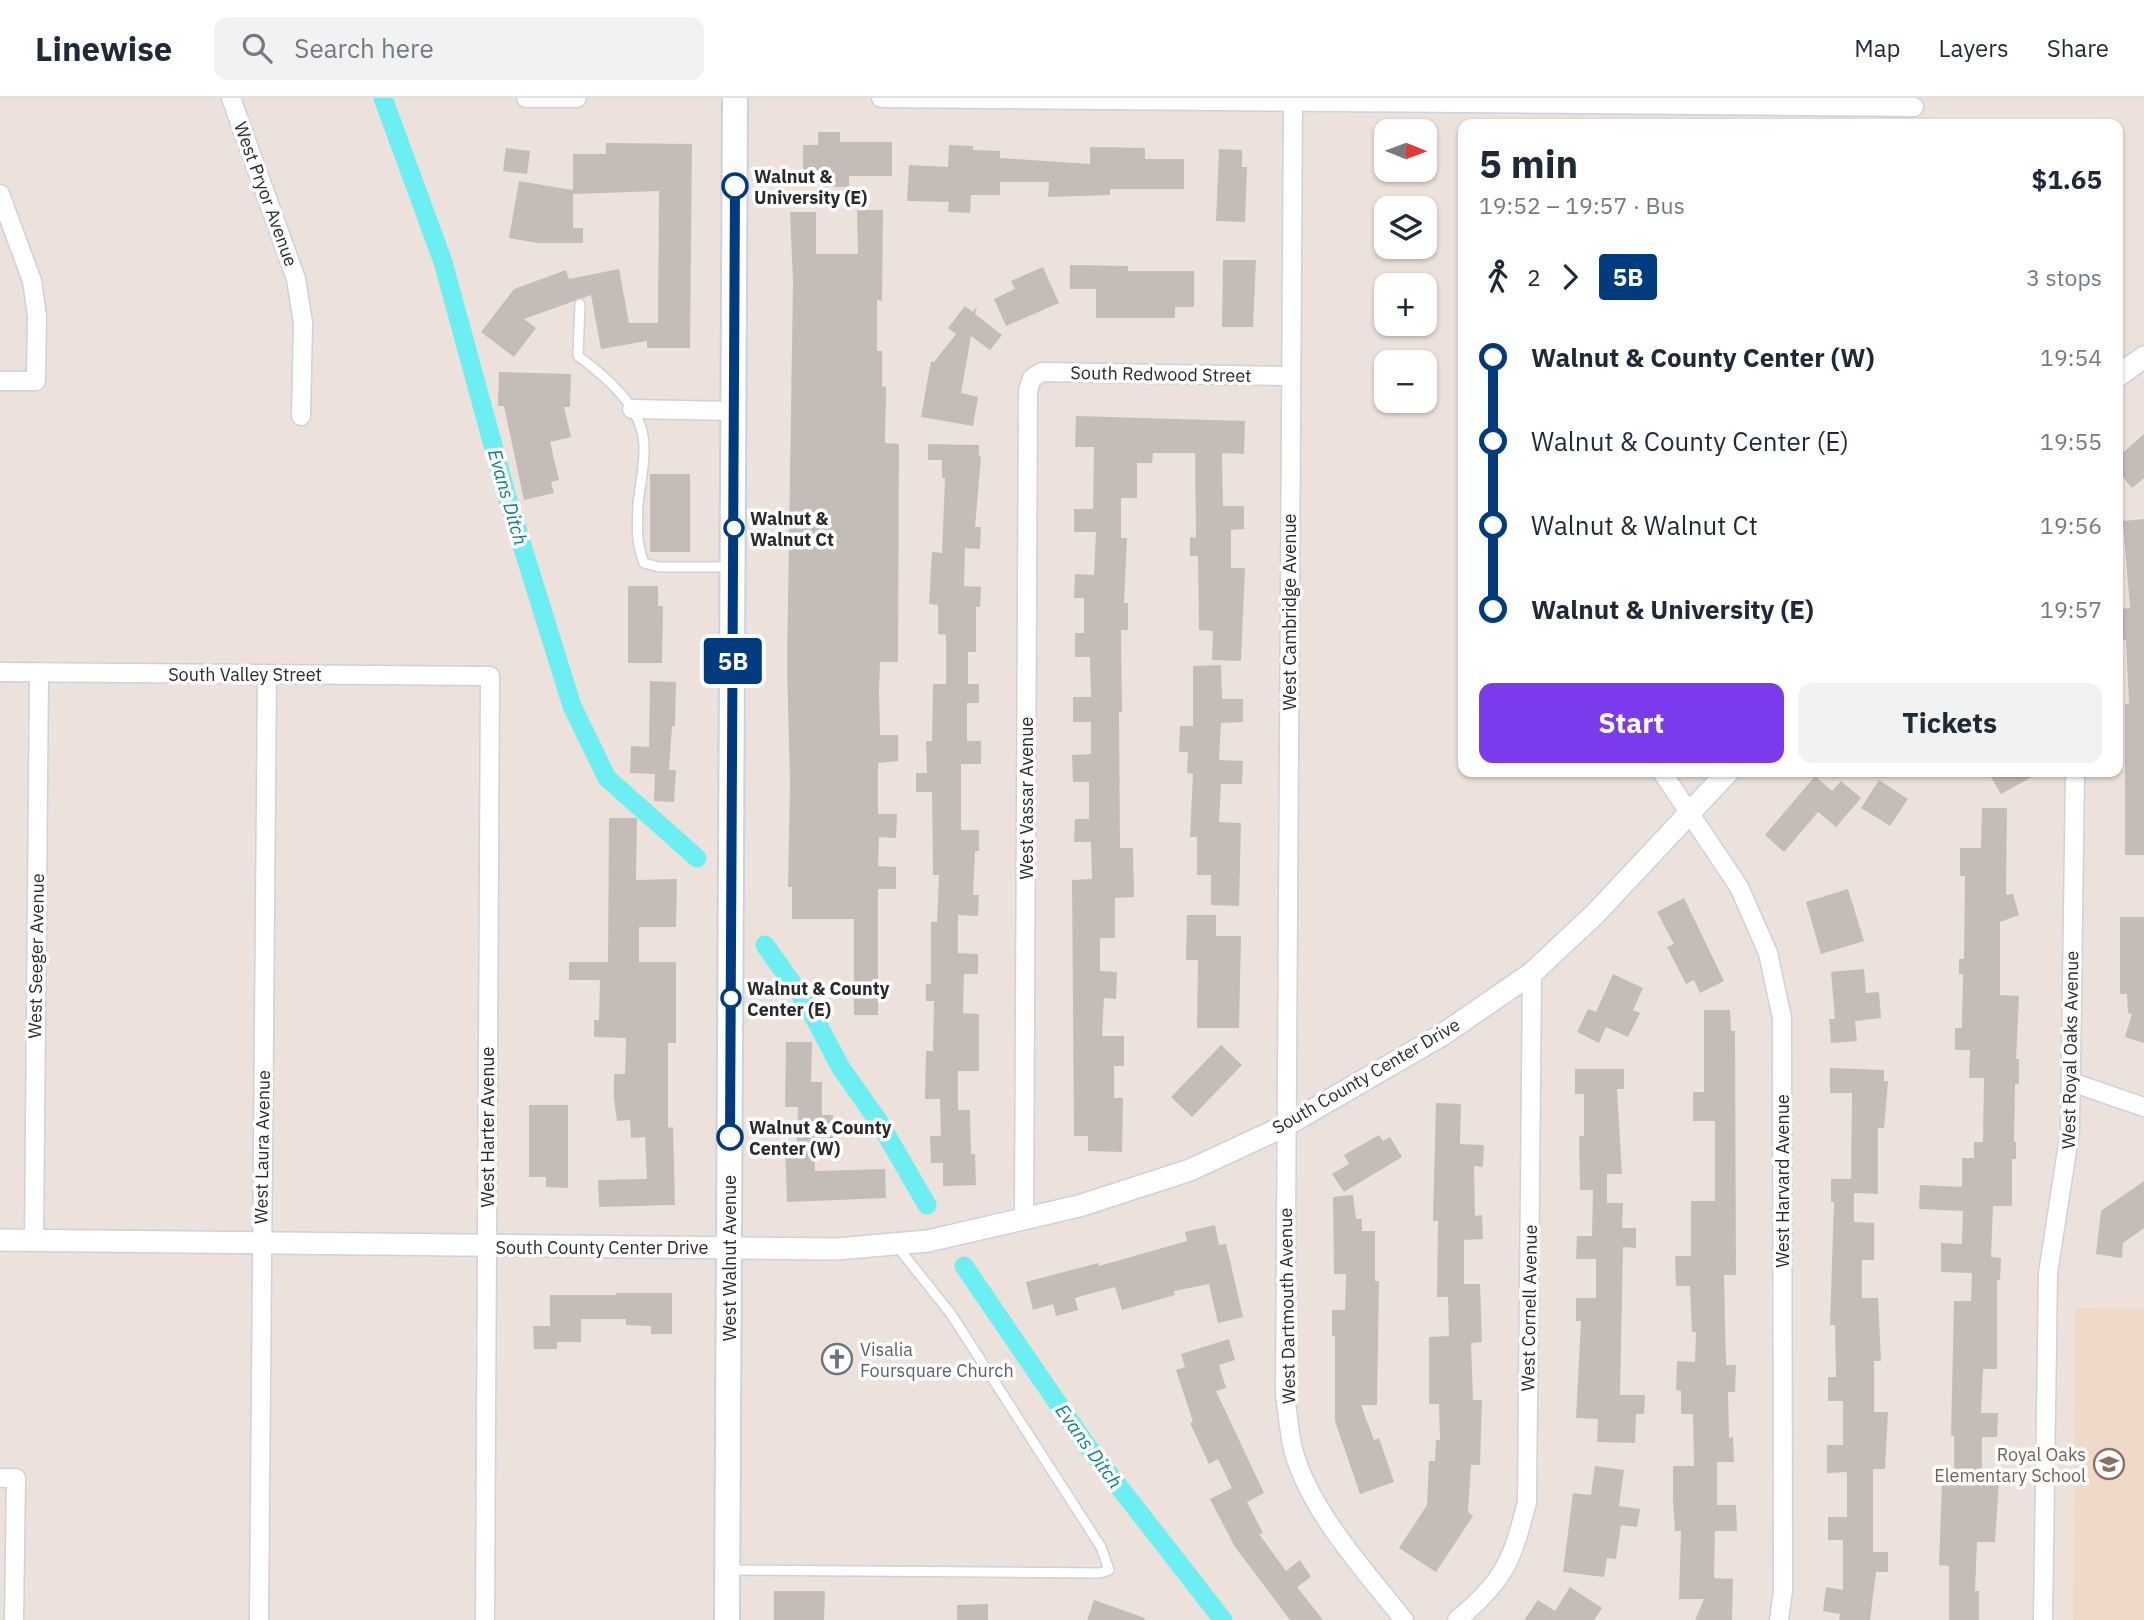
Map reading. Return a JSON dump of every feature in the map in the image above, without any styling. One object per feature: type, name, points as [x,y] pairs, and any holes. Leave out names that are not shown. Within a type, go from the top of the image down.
[{"type":"main road","name":"West Walnut Avenue","points":[[727,1620],[735,98]]},
{"type":"street","name":"West Pryor Avenue","points":[[231,98],[296,279],[303,323],[301,416]]},
{"type":"street","points":[[526,98],[576,98]]},
{"type":"street","points":[[881,98],[1293,100],[1599,109],[1914,110]]},
{"type":"street","name":"West Cambridge Avenue","points":[[1285,1126],[1293,100]]},
{"type":"street","points":[[0,194],[32,281],[37,316],[36,381],[0,381]]},
{"type":"street","points":[[2123,372],[2144,357]]},
{"type":"street","name":"South Redwood Street","points":[[1032,378],[1042,372],[1291,376]]},
{"type":"street","name":"West Vassar Avenue","points":[[1024,1220],[1027,391],[1032,378]]},
{"type":"street","points":[[632,409],[734,411]]},
{"type":"street","name":"South Valley Street","points":[[0,672],[491,676]]},
{"type":"street","name":"West Seeger Avenue","points":[[34,1241],[39,672]]},
{"type":"street","name":"West Laura Avenue","points":[[259,1620],[267,674]]},
{"type":"street","name":"West Harter Avenue","points":[[485,1620],[491,676]]},
{"type":"street","name":"West Harvard Avenue","points":[[1665,777],[1739,887],[1768,953],[1782,1018],[1783,1591],[1779,1620]]},
{"type":"street","name":"South County Center Drive","points":[[0,1240],[836,1249],[928,1241],[1079,1206],[1190,1170],[1285,1126],[1442,1035],[1532,973],[1595,914],[1723,777]]},
{"type":"street","name":"West Royal Oaks Avenue","points":[[2043,1620],[2048,1273],[2066,1166],[2071,1082],[2075,777]]},
{"type":"street","name":"West Cornell Avenue","points":[[1457,1620],[1490,1592],[1515,1550],[1527,1502],[1532,973]]},
{"type":"street","points":[[2071,1082],[2144,1107]]},
{"type":"street","name":"West Dartmouth Avenue","points":[[1285,1126],[1285,1396],[1293,1450],[1317,1502],[1357,1562],[1404,1620]]},
{"type":"street","points":[[8,1478],[14,1620]]},
{"type":"lane","points":[[580,304],[578,356],[607,378],[632,409],[644,442],[636,527],[639,551],[644,563],[659,567],[734,567]]},
{"type":"lane","points":[[727,1570],[1100,1573],[1109,1570],[1101,1547],[951,1314],[895,1244]]},
{"type":"shaded area","name":"Royal Oaks Elementary School","points":[[2075,1308],[2144,1309],[2144,1620],[2073,1620]]},
{"type":"building","points":[[818,132],[840,132],[840,142],[892,142],[892,176],[849,176],[849,187],[824,187],[824,175],[803,175],[803,145],[818,145]]},
{"type":"building","points":[[606,143],[692,144],[690,348],[647,348],[647,341],[601,349],[591,295],[524,319],[536,328],[514,357],[481,332],[514,289],[566,270],[569,279],[619,269],[629,323],[658,323],[659,191],[573,194],[573,228],[583,228],[583,243],[538,243],[509,238],[519,181],[573,190],[573,154],[606,154]]},
{"type":"building","points":[[949,145],[973,146],[973,150],[1000,151],[1000,158],[1090,164],[1090,147],[1145,148],[1145,159],[1184,159],[1184,189],[1110,189],[1110,195],[1048,197],[1049,182],[1000,182],[1000,195],[971,195],[970,213],[948,212],[949,202],[907,201],[909,165],[948,167]]},
{"type":"building","points":[[506,148],[530,151],[527,174],[503,171]]},
{"type":"building","points":[[1219,149],[1242,150],[1242,167],[1247,167],[1245,222],[1216,221]]},
{"type":"building","points":[[857,210],[883,210],[882,301],[877,300],[877,351],[882,351],[882,386],[886,387],[885,443],[899,444],[898,662],[880,662],[879,692],[880,735],[898,735],[898,761],[878,763],[878,814],[897,814],[896,838],[879,837],[878,866],[896,867],[896,889],[878,889],[878,1015],[854,1015],[854,919],[792,919],[792,887],[788,887],[790,782],[787,665],[793,281],[790,212],[816,212],[816,254],[858,254]]},
{"type":"building","points":[[1223,260],[1256,260],[1253,327],[1222,327]]},
{"type":"building","points":[[1070,265],[1128,266],[1128,271],[1194,271],[1194,307],[1175,307],[1175,318],[1096,318],[1096,289],[1070,289]]},
{"type":"building","points":[[1043,267],[1059,303],[1006,326],[994,299],[1015,289],[1011,281]]},
{"type":"building","points":[[965,306],[973,312],[977,306],[975,314],[1002,335],[990,350],[971,336],[961,393],[978,397],[973,426],[921,417],[931,361],[934,362],[956,334],[948,328]]},
{"type":"building","points":[[499,372],[571,374],[570,407],[564,407],[571,437],[550,442],[559,480],[551,482],[554,493],[524,500],[504,406],[498,406]]},
{"type":"building","points":[[1076,416],[1245,421],[1244,454],[1222,453],[1223,506],[1244,506],[1244,529],[1231,530],[1231,568],[1245,568],[1241,661],[1212,660],[1213,631],[1199,630],[1198,556],[1190,556],[1190,537],[1196,538],[1195,453],[1153,453],[1152,463],[1137,463],[1137,498],[1121,498],[1121,538],[1127,538],[1124,603],[1128,603],[1128,630],[1121,630],[1120,848],[1133,848],[1134,897],[1115,898],[1115,938],[1100,938],[1100,971],[1117,972],[1116,999],[1104,998],[1102,1036],[1124,1036],[1124,1066],[1114,1066],[1114,1098],[1123,1098],[1122,1152],[1088,1151],[1088,1136],[1074,1136],[1072,880],[1092,879],[1091,842],[1074,842],[1075,819],[1089,819],[1089,782],[1073,782],[1072,755],[1091,754],[1091,722],[1073,722],[1073,697],[1091,697],[1090,657],[1075,657],[1075,633],[1084,633],[1084,598],[1074,598],[1075,574],[1094,575],[1096,532],[1074,532],[1074,509],[1093,509],[1094,447],[1075,447]]},
{"type":"building","points":[[2144,434],[2144,478],[2132,488],[2123,477],[2123,453]]},
{"type":"building","points":[[928,444],[979,445],[981,457],[975,527],[981,527],[980,549],[965,548],[964,586],[981,587],[980,607],[976,607],[976,652],[968,652],[968,684],[979,684],[979,703],[967,703],[967,741],[981,741],[981,764],[961,764],[961,830],[979,830],[973,895],[979,895],[978,916],[958,915],[958,953],[978,954],[978,974],[964,974],[963,1013],[979,1014],[979,1071],[958,1071],[958,1110],[970,1110],[971,1154],[975,1154],[976,1185],[943,1186],[943,1163],[931,1163],[930,1136],[941,1136],[940,1099],[925,1099],[926,1051],[933,1051],[934,1001],[926,1001],[926,984],[931,984],[931,922],[937,922],[939,875],[933,875],[932,792],[916,792],[916,773],[927,773],[926,741],[932,741],[933,684],[946,684],[946,635],[938,634],[938,605],[929,604],[932,552],[942,553],[945,478],[942,478],[942,460],[928,460]]},
{"type":"building","points":[[650,474],[690,474],[690,552],[650,552]]},
{"type":"building","points":[[2144,519],[2144,855],[2125,855],[2125,704],[2129,704],[2123,609],[2130,608],[2123,521]]},
{"type":"building","points":[[628,586],[658,586],[658,606],[663,606],[662,663],[628,663]]},
{"type":"building","points":[[1221,665],[1222,699],[1243,699],[1243,722],[1221,723],[1219,760],[1243,761],[1242,784],[1221,784],[1219,822],[1241,823],[1239,906],[1211,905],[1211,875],[1197,875],[1197,837],[1190,837],[1193,774],[1187,773],[1188,752],[1179,752],[1180,726],[1193,726],[1193,666]]},
{"type":"building","points":[[650,681],[676,682],[675,726],[672,726],[669,770],[676,770],[674,802],[654,801],[655,774],[630,773],[631,746],[649,747]]},
{"type":"building","points":[[1814,777],[1832,791],[1841,781],[1861,798],[1836,827],[1818,812],[1784,852],[1765,835]]},
{"type":"building","points":[[1991,777],[2032,777],[2001,794]]},
{"type":"building","points":[[1879,780],[1908,799],[1890,826],[1861,808]]},
{"type":"building","points":[[1982,808],[2007,808],[2006,895],[2013,894],[2019,915],[2000,922],[2000,995],[2019,996],[2016,1059],[2019,1059],[2019,1084],[2015,1084],[2016,1159],[2012,1159],[2012,1206],[1993,1206],[1991,1257],[2001,1258],[2000,1280],[1997,1280],[1997,1369],[1983,1369],[1981,1413],[1998,1413],[1997,1437],[1982,1437],[1982,1481],[1999,1481],[1995,1542],[1977,1542],[1975,1591],[1979,1591],[1979,1620],[1949,1620],[1949,1566],[1939,1565],[1942,1481],[1954,1481],[1954,1436],[1951,1435],[1954,1301],[1971,1301],[1972,1273],[1941,1272],[1941,1243],[1962,1244],[1963,1211],[1919,1209],[1920,1185],[1962,1187],[1962,1158],[1974,1158],[1974,1142],[1983,1142],[1984,1078],[1969,1078],[1970,1050],[1955,1050],[1955,1028],[1962,1028],[1963,974],[1959,974],[1959,959],[1964,959],[1965,876],[1960,876],[1960,848],[1981,848]]},
{"type":"building","points":[[609,818],[637,818],[636,880],[677,879],[676,927],[639,927],[639,962],[676,962],[676,1043],[668,1043],[668,1128],[673,1127],[675,1205],[599,1207],[598,1180],[647,1179],[645,1137],[631,1138],[630,1120],[617,1121],[614,1074],[625,1074],[626,1038],[594,1037],[594,1020],[599,1020],[600,980],[569,980],[569,962],[608,962]]},
{"type":"building","points":[[1848,889],[1864,941],[1821,954],[1806,902]]},
{"type":"building","points":[[1684,898],[1724,981],[1700,993],[1694,980],[1686,984],[1667,947],[1674,944],[1657,912]]},
{"type":"building","points":[[1187,915],[1216,915],[1216,936],[1241,936],[1239,1028],[1197,1028],[1198,960],[1186,960]]},
{"type":"building","points":[[2120,917],[2144,917],[2144,1043],[2125,1037],[2132,1014],[2128,1013],[2127,994],[2120,994]]},
{"type":"building","points":[[1864,969],[1866,993],[1879,992],[1881,1018],[1855,1021],[1857,1041],[1831,1043],[1829,1019],[1835,1019],[1831,972]]},
{"type":"building","points":[[1613,974],[1643,988],[1633,1010],[1640,1013],[1628,1037],[1606,1027],[1599,1043],[1577,1032],[1588,1009],[1596,1012]]},
{"type":"building","points":[[1704,1010],[1730,1010],[1731,1031],[1735,1031],[1736,1275],[1724,1275],[1726,1365],[1736,1365],[1735,1392],[1728,1392],[1729,1438],[1733,1437],[1734,1462],[1717,1462],[1717,1505],[1736,1505],[1737,1531],[1715,1531],[1714,1578],[1733,1579],[1732,1620],[1695,1620],[1704,1599],[1679,1599],[1681,1531],[1675,1531],[1673,1501],[1673,1466],[1694,1466],[1693,1414],[1681,1414],[1681,1391],[1676,1390],[1677,1361],[1695,1362],[1696,1332],[1692,1332],[1690,1286],[1676,1286],[1675,1256],[1691,1256],[1691,1201],[1715,1201],[1715,1121],[1693,1121],[1693,1092],[1704,1092]]},
{"type":"building","points":[[786,1042],[812,1042],[811,1082],[822,1082],[822,1115],[833,1115],[833,1138],[814,1138],[815,1171],[885,1169],[886,1198],[787,1202],[785,1146],[797,1145],[798,1107],[785,1107]]},
{"type":"building","points":[[1221,1045],[1242,1065],[1192,1117],[1171,1097]]},
{"type":"building","points":[[1830,1068],[1884,1070],[1884,1081],[1888,1081],[1884,1128],[1878,1128],[1878,1194],[1854,1193],[1854,1222],[1874,1223],[1874,1260],[1862,1260],[1862,1298],[1878,1298],[1881,1361],[1874,1361],[1874,1412],[1888,1412],[1885,1469],[1873,1469],[1873,1552],[1888,1552],[1888,1572],[1876,1572],[1870,1620],[1839,1620],[1840,1614],[1823,1611],[1826,1587],[1843,1590],[1843,1540],[1828,1540],[1828,1517],[1847,1517],[1847,1472],[1827,1473],[1827,1445],[1843,1445],[1843,1401],[1828,1401],[1828,1377],[1836,1377],[1835,1325],[1830,1325],[1834,1202],[1831,1202],[1831,1179],[1851,1179],[1852,1093],[1830,1093]]},
{"type":"building","points":[[1575,1069],[1624,1069],[1624,1089],[1617,1089],[1622,1174],[1607,1174],[1607,1203],[1623,1203],[1622,1228],[1636,1228],[1636,1248],[1623,1247],[1620,1395],[1645,1395],[1644,1414],[1636,1414],[1635,1443],[1597,1442],[1598,1419],[1576,1418],[1581,1321],[1576,1321],[1576,1298],[1596,1298],[1596,1259],[1576,1259],[1577,1236],[1592,1236],[1593,1190],[1580,1190],[1579,1136],[1584,1136],[1584,1094],[1575,1094]]},
{"type":"building","points":[[1436,1103],[1461,1104],[1460,1144],[1484,1145],[1483,1167],[1474,1166],[1475,1216],[1482,1215],[1483,1239],[1464,1240],[1464,1284],[1480,1284],[1482,1342],[1471,1343],[1473,1400],[1482,1400],[1480,1465],[1471,1465],[1468,1512],[1473,1516],[1436,1572],[1399,1548],[1427,1505],[1429,1461],[1435,1461],[1436,1440],[1440,1440],[1439,1404],[1429,1404],[1429,1337],[1449,1336],[1448,1297],[1437,1297],[1438,1221],[1433,1221]]},
{"type":"building","points":[[529,1105],[568,1105],[568,1188],[546,1187],[546,1177],[529,1177]]},
{"type":"building","points":[[1379,1135],[1383,1141],[1390,1137],[1402,1157],[1344,1192],[1332,1174],[1349,1164],[1344,1155]]},
{"type":"building","points":[[2144,1181],[2144,1228],[2123,1243],[2122,1258],[2096,1254],[2101,1211]]},
{"type":"building","points":[[1353,1195],[1356,1219],[1362,1219],[1362,1231],[1375,1231],[1375,1281],[1379,1281],[1377,1405],[1361,1405],[1374,1440],[1379,1438],[1394,1482],[1360,1494],[1335,1421],[1335,1336],[1332,1336],[1332,1310],[1345,1310],[1346,1274],[1334,1274],[1333,1197]]},
{"type":"building","points":[[1215,1225],[1219,1245],[1226,1244],[1243,1317],[1218,1323],[1209,1284],[1174,1291],[1175,1295],[1122,1310],[1115,1287],[1075,1298],[1078,1310],[1056,1316],[1053,1304],[1033,1310],[1026,1282],[1098,1263],[1099,1266],[1187,1241],[1185,1232]]},
{"type":"building","points":[[672,1293],[672,1334],[651,1334],[651,1326],[626,1325],[626,1319],[581,1319],[581,1342],[557,1342],[557,1349],[534,1349],[533,1326],[550,1326],[550,1295]]},
{"type":"building","points":[[1229,1339],[1235,1360],[1219,1365],[1226,1388],[1216,1391],[1264,1493],[1247,1502],[1263,1533],[1259,1534],[1286,1571],[1300,1560],[1311,1577],[1297,1587],[1323,1620],[1290,1620],[1235,1547],[1210,1499],[1232,1488],[1218,1459],[1209,1464],[1190,1423],[1193,1422],[1176,1370],[1185,1367],[1181,1354]]},
{"type":"building","points":[[1595,1466],[1624,1470],[1619,1506],[1640,1509],[1637,1527],[1621,1525],[1616,1559],[1607,1558],[1604,1577],[1563,1572],[1573,1493],[1591,1495]]},
{"type":"building","points":[[1570,1587],[1602,1608],[1594,1620],[1524,1620],[1538,1600],[1555,1611]]},
{"type":"building","points":[[774,1591],[825,1591],[824,1620],[774,1620]]},
{"type":"building","points":[[1094,1600],[1145,1618],[1087,1620]]},
{"type":"building","points":[[988,1604],[988,1620],[957,1620],[957,1605]]},
{"type":"waterway","name":"Evans Ditch","points":[[383,98],[443,262],[507,497],[572,706],[607,778],[697,858]]},
{"type":"waterway","name":"Evans Ditch","points":[[765,945],[807,1004],[841,1068],[879,1122],[927,1205]]},
{"type":"waterway","name":"Evans Ditch","points":[[964,1266],[1085,1443],[1223,1620]]},
{"type":"bus line","name":"5B","points":[[730,1137],[735,186]]},
{"type":"place","name":"Walnut & University (E)","points":[[735,186]]},
{"type":"place","name":"Walnut & Walnut Ct","points":[[734,528]]},
{"type":"place","name":"Walnut & County Center (E)","points":[[731,998]]},
{"type":"place","name":"Walnut & County Center (W)","points":[[730,1137]]},
{"type":"place","name":"Visalia Foursquare Church","points":[[837,1359]]},
{"type":"place","name":"Royal Oaks Elementary School","points":[[2109,1464]]}]
